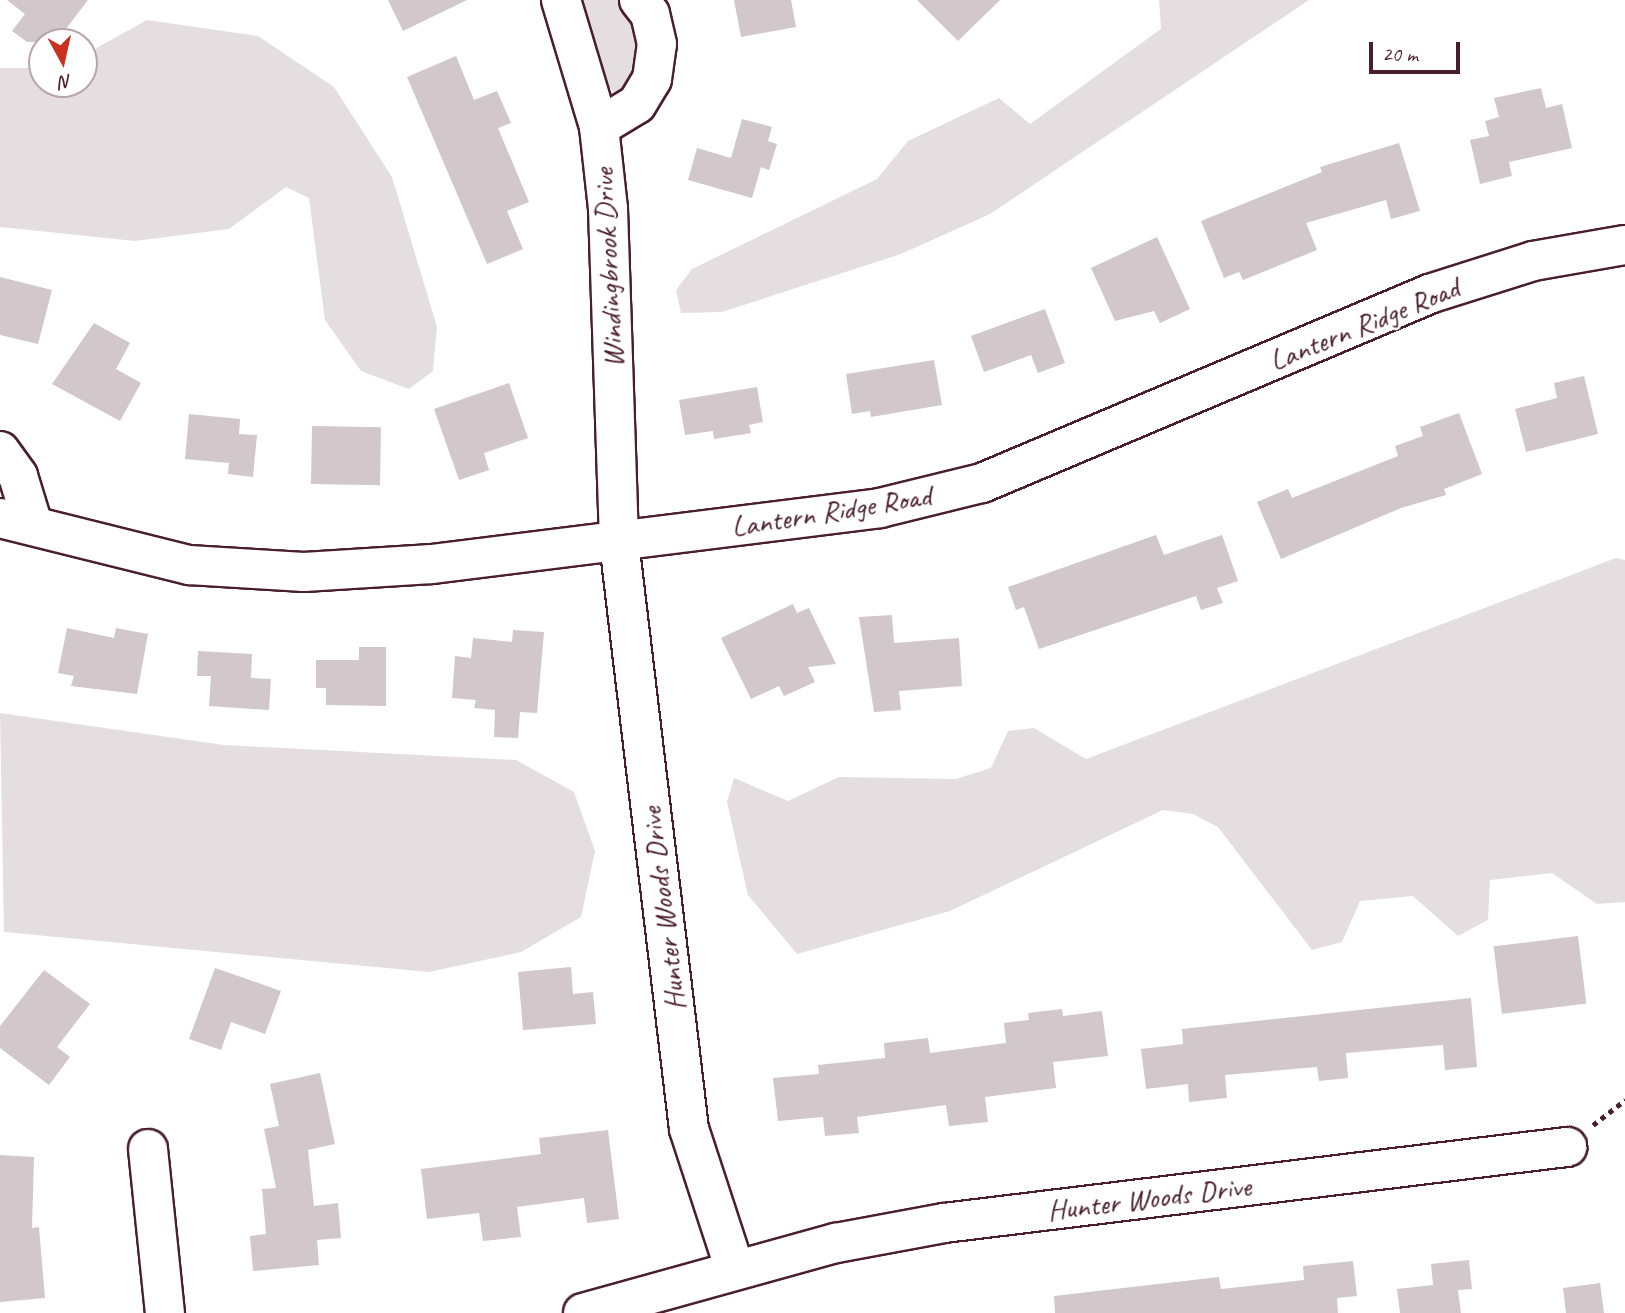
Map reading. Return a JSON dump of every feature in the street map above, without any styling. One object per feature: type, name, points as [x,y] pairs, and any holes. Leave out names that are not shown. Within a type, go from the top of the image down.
[{"type":"street","name":"Windingbrook Drive","points":[[561,0],[599,127],[608,209],[619,542]]},
{"type":"street","points":[[599,127],[637,104],[652,79],[657,44],[650,14],[639,0]]},
{"type":"street","name":"Lantern Ridge Road","points":[[16,521],[189,565],[303,572],[619,542],[880,508],[982,483],[1429,294],[1533,261],[1625,245]]},
{"type":"street","points":[[0,451],[18,476],[16,521]]},
{"type":"street","name":"Hunter Woods Drive","points":[[619,542],[689,1129],[735,1270]]},
{"type":"street","name":"Hunter Woods Drive","points":[[583,1313],[735,1270],[944,1223],[1567,1147]]},
{"type":"street","points":[[148,1149],[165,1313]]},
{"type":"path","points":[[1567,1147],[1625,1100]]},
{"type":"shaded area","points":[[581,0],[623,0],[643,39],[635,85],[618,95],[606,84]]},
{"type":"shaded area","points":[[1159,0],[1309,0],[990,214],[901,254],[722,312],[681,313],[676,290],[692,269],[877,179],[908,141],[999,98],[1030,124],[1161,29]]},
{"type":"shaded area","points":[[147,20],[258,36],[334,87],[392,177],[437,327],[433,371],[409,389],[361,371],[325,320],[309,198],[286,187],[229,229],[135,241],[0,227],[0,68],[28,68],[28,98],[98,98],[98,47]]},
{"type":"shaded area","points":[[1616,558],[1625,560],[1625,902],[1597,904],[1552,873],[1490,880],[1488,920],[1458,936],[1413,896],[1360,901],[1342,942],[1312,950],[1218,827],[1193,814],[1163,810],[950,911],[797,954],[748,895],[727,802],[734,778],[788,801],[839,777],[956,779],[991,768],[1008,731],[1034,728],[1086,759]]},
{"type":"shaded area","points":[[0,713],[224,745],[516,760],[574,792],[595,851],[581,917],[521,952],[429,972],[4,932]]},
{"type":"building","points":[[7,0],[88,0],[67,28],[28,28],[28,42],[12,31],[25,14]]},
{"type":"building","points":[[388,0],[467,0],[403,31]]},
{"type":"building","points":[[734,0],[791,0],[796,27],[741,37]]},
{"type":"building","points":[[917,0],[1000,0],[958,41]]},
{"type":"building","points":[[456,56],[474,100],[497,91],[511,123],[498,128],[529,202],[507,211],[523,249],[487,264],[407,77]]},
{"type":"building","points":[[1541,88],[1546,108],[1562,104],[1572,148],[1509,162],[1512,176],[1480,184],[1470,140],[1489,136],[1485,121],[1499,117],[1494,98]]},
{"type":"building","points":[[742,119],[772,127],[768,141],[777,144],[769,170],[761,167],[752,198],[688,180],[697,148],[731,158]]},
{"type":"building","points":[[1399,143],[1420,211],[1391,219],[1386,200],[1306,223],[1317,250],[1243,280],[1239,272],[1224,278],[1201,221],[1322,172],[1320,167]]},
{"type":"building","points":[[1157,237],[1190,309],[1160,323],[1154,311],[1115,321],[1091,268]]},
{"type":"building","points":[[0,277],[52,290],[38,344],[0,335]]},
{"type":"building","points":[[1045,309],[1065,363],[1038,373],[1031,355],[984,372],[971,336]]},
{"type":"building","points":[[94,323],[130,343],[116,369],[141,383],[120,421],[52,384]]},
{"type":"building","points":[[934,360],[942,405],[871,417],[870,411],[852,414],[846,374]]},
{"type":"building","points":[[1584,376],[1598,434],[1526,452],[1515,409],[1557,398],[1554,383]]},
{"type":"building","points":[[509,383],[528,438],[484,453],[489,470],[459,480],[434,409]]},
{"type":"building","points":[[757,387],[763,422],[749,425],[751,433],[714,439],[713,431],[685,435],[679,400]]},
{"type":"building","points":[[1459,413],[1482,474],[1444,489],[1446,495],[1401,508],[1281,559],[1257,502],[1288,489],[1292,498],[1398,456],[1395,446],[1423,436],[1420,427]]},
{"type":"building","points":[[189,414],[240,419],[239,434],[257,435],[253,477],[228,474],[229,463],[185,459]]},
{"type":"building","points":[[312,426],[381,427],[380,485],[311,484]]},
{"type":"building","points":[[1156,535],[1164,555],[1222,535],[1238,581],[1217,588],[1223,603],[1201,610],[1196,596],[1039,649],[1024,607],[1016,610],[1008,587]]},
{"type":"building","points":[[793,604],[797,613],[809,608],[836,664],[808,667],[815,682],[784,696],[779,686],[751,699],[721,638]]},
{"type":"building","points":[[892,615],[894,643],[959,638],[962,686],[899,691],[901,710],[874,712],[859,617]]},
{"type":"building","points":[[67,628],[114,638],[116,628],[148,634],[137,694],[71,686],[74,676],[58,673]]},
{"type":"building","points":[[513,630],[544,632],[537,713],[520,712],[518,738],[494,737],[495,710],[474,708],[476,700],[452,698],[455,656],[471,658],[473,638],[512,642]]},
{"type":"building","points":[[359,647],[386,647],[386,706],[326,705],[326,688],[316,688],[316,660],[359,660]]},
{"type":"building","points":[[198,651],[252,654],[251,678],[271,679],[269,710],[209,706],[211,676],[197,676]]},
{"type":"building","points":[[1578,936],[1586,1003],[1502,1014],[1494,946]]},
{"type":"building","points":[[571,967],[573,994],[593,992],[596,1024],[523,1030],[518,972]]},
{"type":"building","points":[[215,968],[281,991],[265,1034],[231,1022],[221,1050],[189,1039]]},
{"type":"building","points":[[44,970],[90,1004],[57,1047],[70,1057],[49,1085],[0,1048],[0,1026]]},
{"type":"building","points":[[1471,998],[1477,1067],[1445,1070],[1443,1045],[1346,1053],[1348,1078],[1319,1081],[1317,1067],[1225,1075],[1227,1098],[1189,1102],[1188,1084],[1146,1089],[1141,1049],[1183,1044],[1182,1029]]},
{"type":"building","points":[[1062,1009],[1063,1016],[1102,1011],[1108,1056],[1053,1062],[1056,1088],[985,1097],[988,1122],[949,1126],[946,1105],[857,1117],[859,1133],[825,1136],[823,1117],[778,1121],[773,1078],[819,1074],[818,1065],[885,1058],[884,1043],[928,1038],[930,1053],[1006,1043],[1004,1023],[1029,1020],[1028,1013]]},
{"type":"building","points":[[320,1073],[335,1144],[308,1150],[314,1206],[338,1203],[341,1238],[317,1240],[319,1265],[253,1271],[250,1236],[266,1234],[262,1189],[276,1188],[264,1129],[279,1126],[270,1084]]},
{"type":"building","points":[[608,1130],[619,1219],[587,1223],[584,1198],[517,1207],[521,1237],[483,1241],[479,1213],[427,1219],[421,1169],[541,1154],[539,1138]]},
{"type":"building","points":[[0,1155],[34,1157],[32,1228],[39,1227],[45,1298],[0,1302]]},
{"type":"building","points":[[1469,1260],[1472,1289],[1458,1290],[1461,1313],[1400,1313],[1397,1289],[1433,1285],[1431,1264]]},
{"type":"building","points":[[1353,1261],[1357,1296],[1337,1298],[1338,1313],[1055,1313],[1054,1296],[1219,1277],[1221,1289],[1304,1280],[1303,1266]]},
{"type":"building","points":[[1600,1283],[1604,1313],[1566,1313],[1563,1288]]}]
